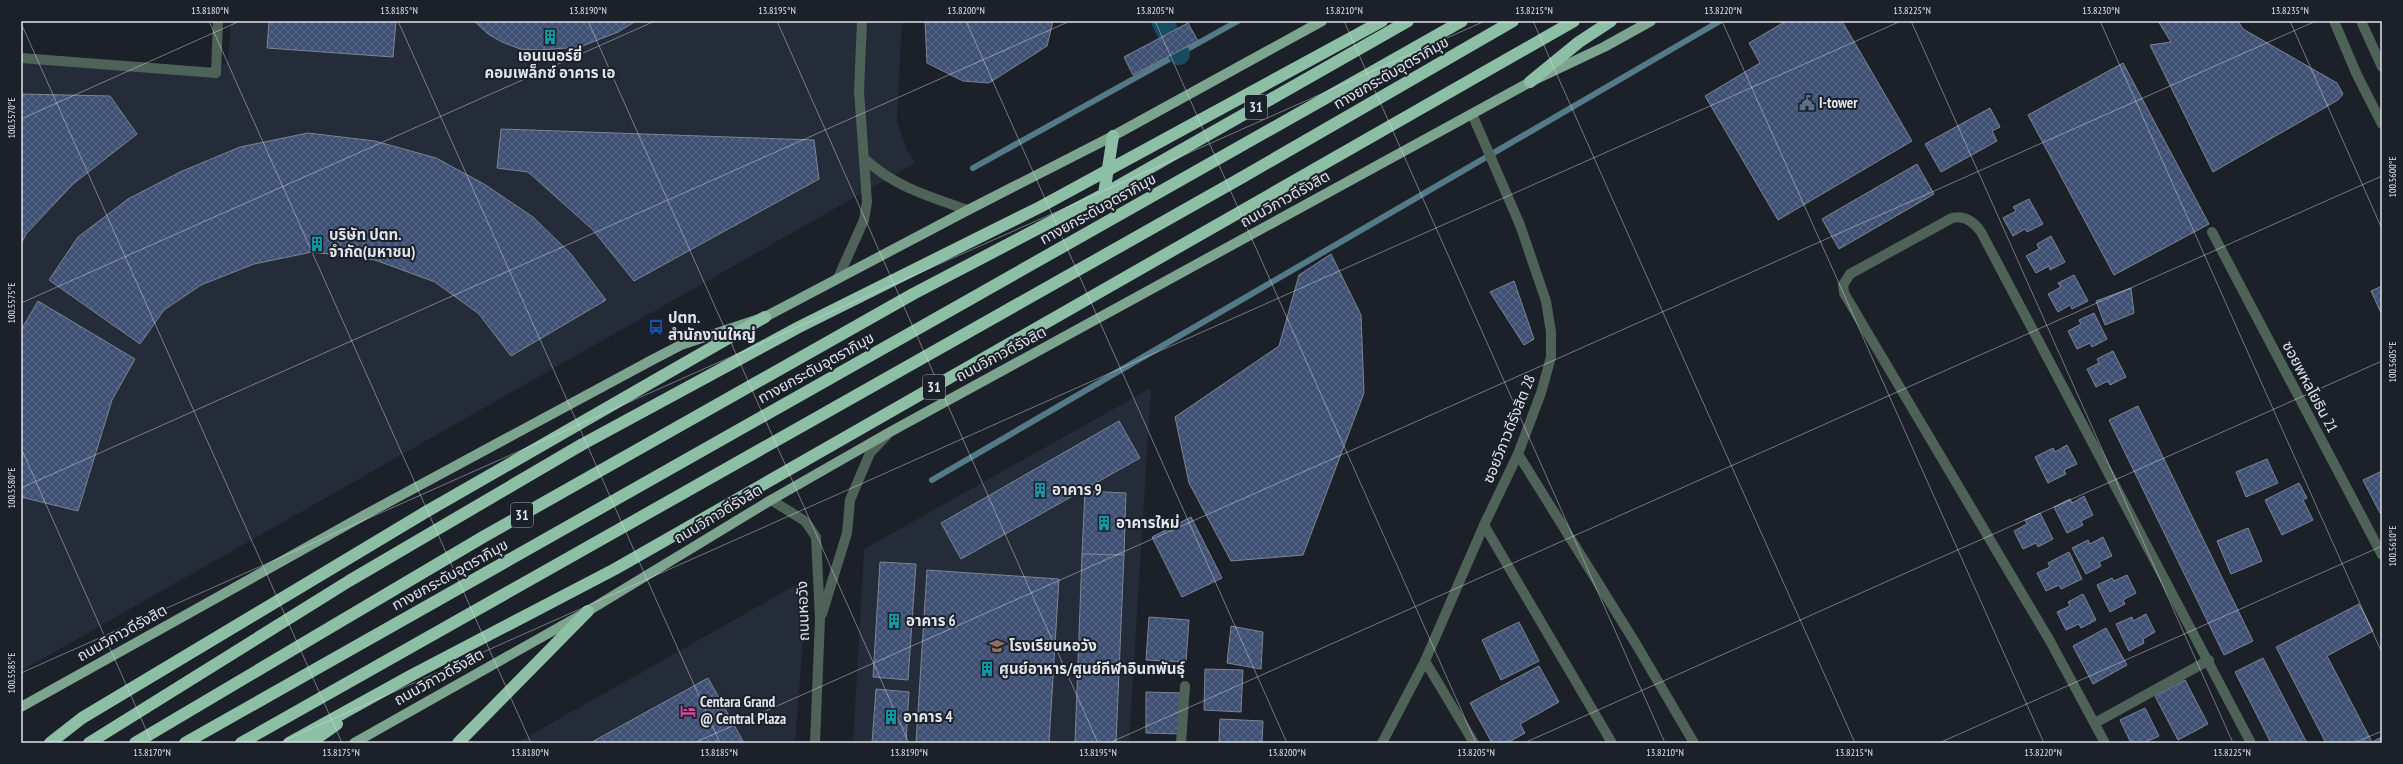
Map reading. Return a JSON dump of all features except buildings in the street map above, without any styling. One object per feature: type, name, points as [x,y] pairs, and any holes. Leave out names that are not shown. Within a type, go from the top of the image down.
[{"type":"highway","points":[[89,743],[349,581],[582,445],[799,327],[1040,207],[1382,21]]},
{"type":"highway","name":"31","points":[[135,743],[483,537],[913,294],[1104,194],[1408,21]]},
{"type":"highway","name":"ทางยกระดับอุตราภิมุข","points":[[185,743],[1462,21]]},
{"type":"highway","name":"ทางยกระดับอุตราภิมุข","points":[[241,743],[1241,178],[1513,21]]},
{"type":"highway","name":"ถนนวิภาวดีรังสิต","points":[[289,743],[412,675],[615,569],[1574,21]]},
{"type":"highway","points":[[1530,82],[1579,42],[1611,21]]},
{"type":"highway","points":[[1104,194],[1113,136]]},
{"type":"highway","points":[[50,743],[82,718],[522,456],[765,317]]},
{"type":"highway","points":[[458,743],[588,611]]},
{"type":"highway","points":[[310,743],[412,675]]},
{"type":"main road","name":"ถนนวิภาวดีรังสิต","points":[[21,707],[370,512],[652,360],[681,345],[765,317],[968,210],[1113,136],[1322,21]]},
{"type":"main road","name":"ถนนวิภาวดีรังสิต","points":[[354,743],[588,611],[771,500],[890,432],[1530,82],[1604,47],[1650,21]]},
{"type":"street","points":[[21,58],[216,73],[218,21]]},
{"type":"street","points":[[838,278],[864,220],[867,202],[866,160],[859,91],[862,21]]},
{"type":"street","points":[[2334,21],[2357,75],[2382,124]]},
{"type":"street","points":[[2361,21],[2382,67]]},
{"type":"street","name":"ซอยวิภาวดีรังสิต 28","points":[[1382,743],[1425,661],[1484,525],[1518,454],[1543,386],[1551,357],[1552,332],[1546,301],[1534,265],[1472,114]]},
{"type":"street","points":[[866,160],[880,172],[907,188],[968,210]]},
{"type":"street","points":[[2105,743],[2042,628],[1844,293],[1843,285],[1850,274],[1958,216],[1968,218],[1981,232],[2209,660],[2251,743]]},
{"type":"street","name":"ซอยพหลโยธิน 21","points":[[2212,232],[2382,555]]},
{"type":"street","points":[[820,620],[847,533],[850,500],[870,453],[890,432]]},
{"type":"street","points":[[1518,454],[1636,644],[1694,743]]},
{"type":"street","name":"ถนนหอวัง","points":[[771,500],[805,521],[813,530],[816,537],[820,620],[815,743]]},
{"type":"street","points":[[1484,525],[1612,743]]},
{"type":"street","points":[[2095,723],[2209,660]]},
{"type":"street","points":[[1425,661],[1474,743]]},
{"type":"street","points":[[1181,743],[1185,686]]},
{"type":"shaded area","points":[[231,21],[902,21],[897,121],[908,152],[915,163],[21,671],[21,54],[212,78],[228,60]]},
{"type":"shaded area","name":"โรงเรียนหอวัง","points":[[1151,388],[1129,743],[853,743],[864,549]]},
{"type":"shaded area","points":[[808,578],[795,743],[516,743],[525,738]]},
{"type":"waterway","points":[[1162,21],[1179,54]]},
{"type":"waterway","points":[[973,168],[1238,21]]},
{"type":"waterway","points":[[932,480],[1720,21]]},
{"type":"place","name":"เอนเนอร์ยี่ คอมเพล็กซ์ อาคาร เอ","points":[[550,37]]},
{"type":"place","name":"I-tower","points":[[1807,103]]},
{"type":"place","name":"บริษัท ปตท. จำกัด(มหาชน)","points":[[317,244]]},
{"type":"place","name":"ปตท. สำนักงานใหญ่","points":[[656,327]]},
{"type":"place","name":"อาคาร 9","points":[[1040,490]]},
{"type":"place","name":"อาคารใหม่","points":[[1104,523]]},
{"type":"place","name":"อาคาร 6","points":[[894,621]]},
{"type":"place","name":"โรงเรียนหอวัง","points":[[997,646]]},
{"type":"place","name":"ศูนย์อาหาร/ศูนย์กีฬาอินทพันธุ์","points":[[987,669]]},
{"type":"place","name":"Centara Grand @ Central Plaza","points":[[688,711]]},
{"type":"place","name":"อาคาร 4","points":[[891,717]]}]
